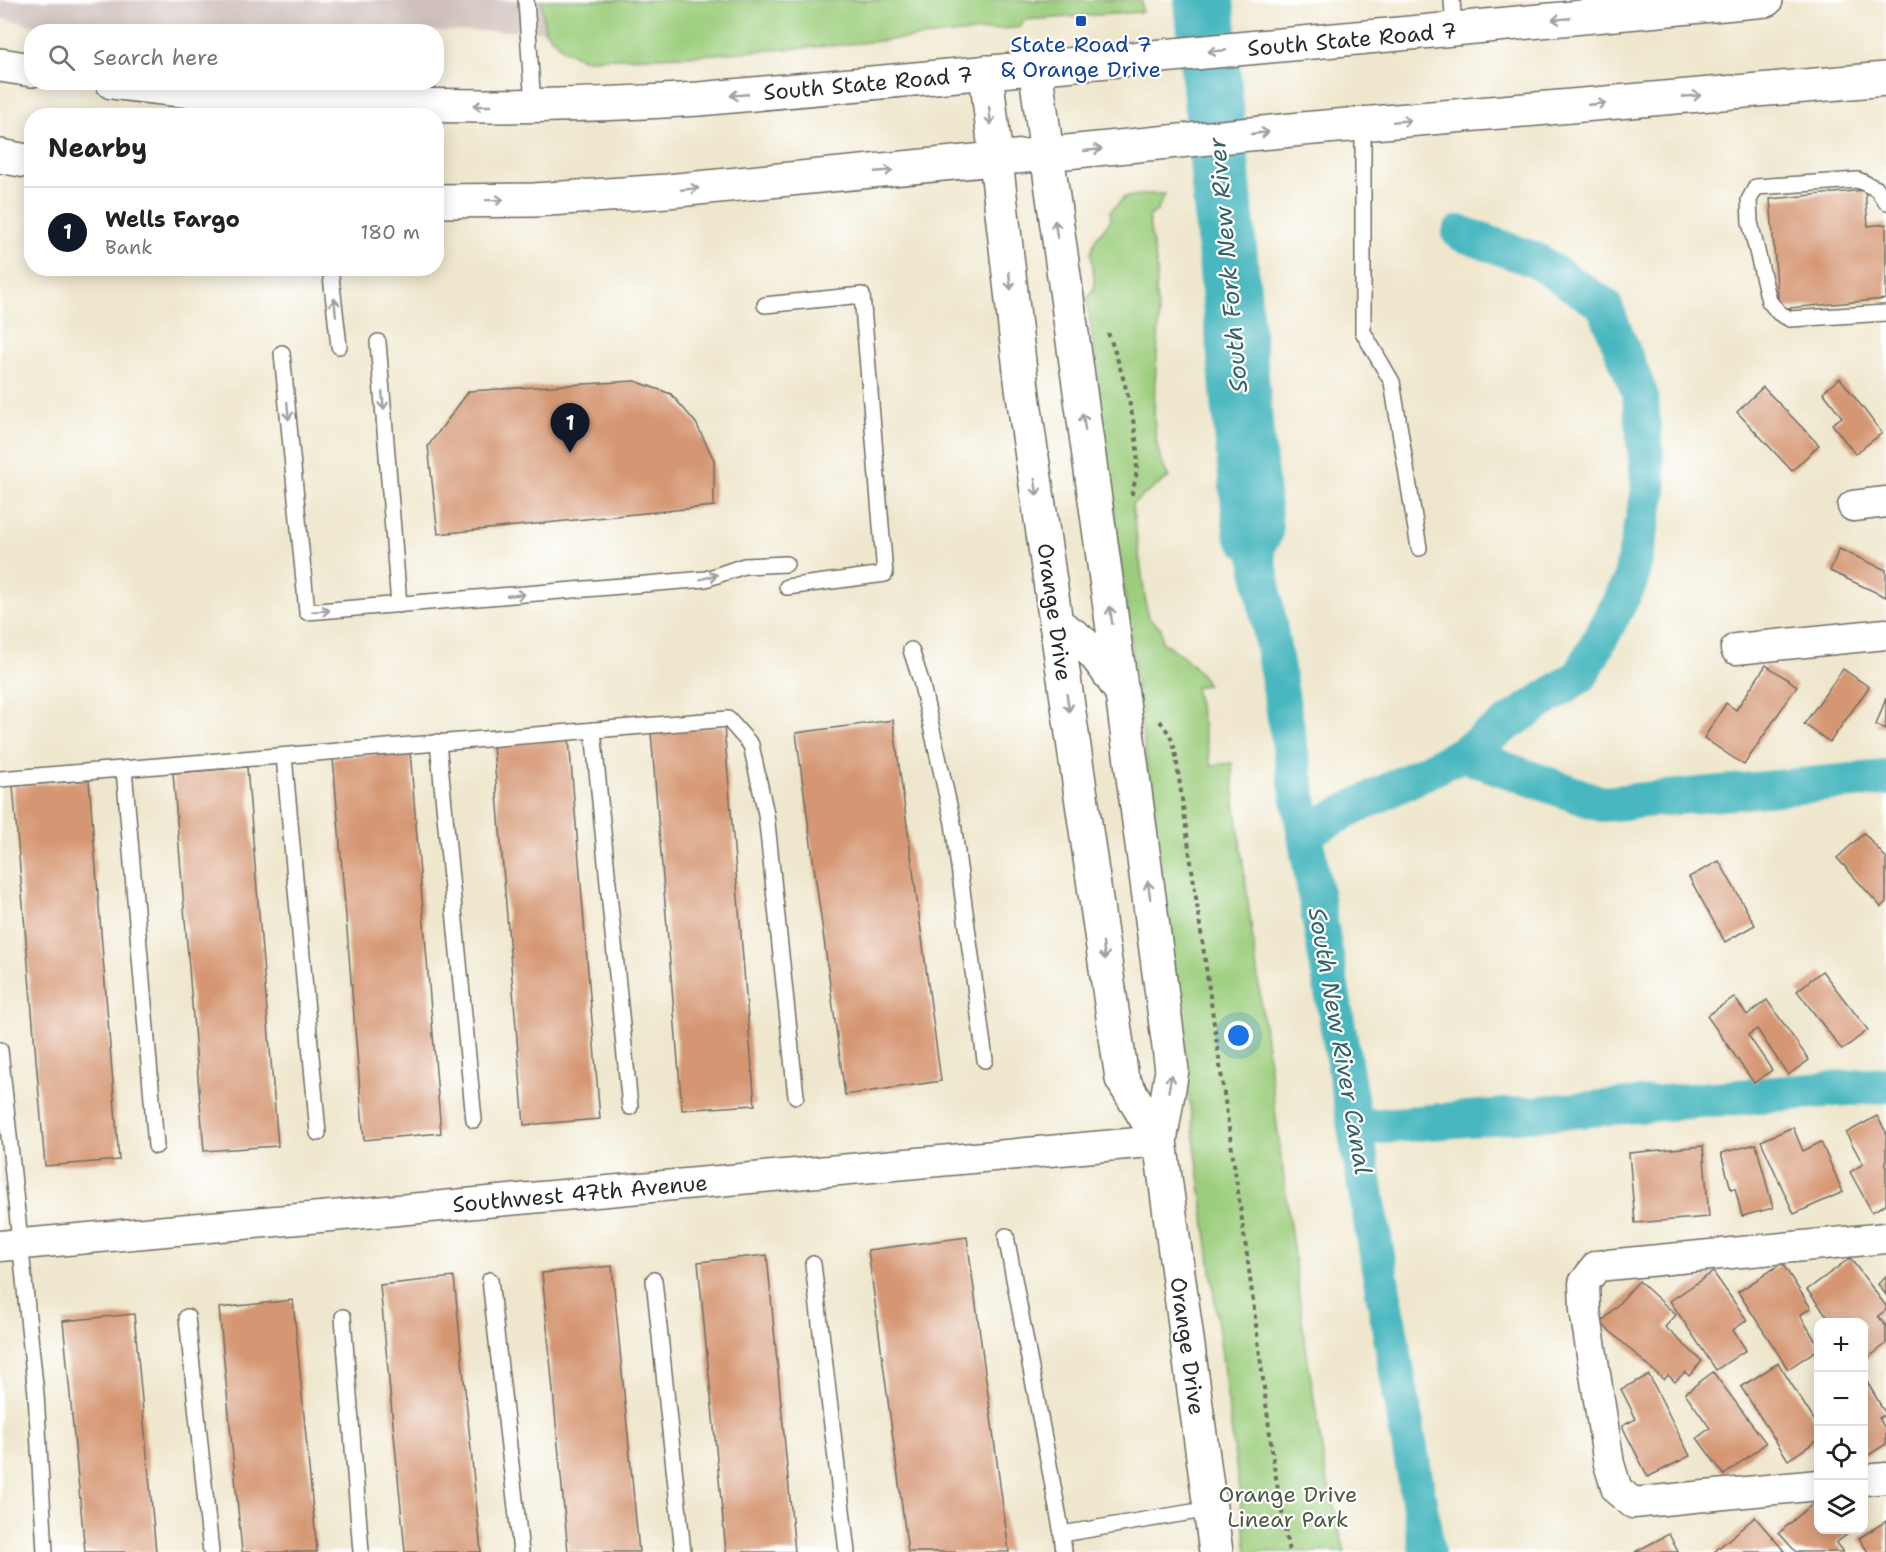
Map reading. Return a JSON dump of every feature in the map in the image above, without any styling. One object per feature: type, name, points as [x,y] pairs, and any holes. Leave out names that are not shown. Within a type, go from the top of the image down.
[{"type":"main road","name":"South State Road 7","points":[[173,90],[360,105],[624,104],[1296,44],[1453,15],[1766,0]]},
{"type":"main road","points":[[0,65],[24,69]]},
{"type":"main road","name":"Orange Drive","points":[[1035,67],[1172,1070],[1161,1141],[1215,1552]]},
{"type":"main road","name":"Orange Drive","points":[[986,72],[1022,388],[1122,1079],[1161,1141]]},
{"type":"main road","points":[[444,201],[534,200],[667,191],[1302,129],[1886,79]]},
{"type":"main road","points":[[0,83],[24,80]]},
{"type":"main road","points":[[0,156],[24,160]]},
{"type":"main road","points":[[1056,624],[1076,636],[1099,657],[1122,694]]},
{"type":"street","points":[[1853,506],[1886,502]]},
{"type":"street","points":[[1736,649],[1886,634]]},
{"type":"street","name":"Southwest 47th Avenue","points":[[10,1245],[1161,1141]]},
{"type":"street","points":[[1814,1485],[1633,1503],[1617,1490],[1609,1464],[1588,1332],[1584,1283],[1597,1266],[1886,1238]]},
{"type":"street","points":[[1868,1480],[1886,1478]]},
{"type":"lane","points":[[526,0],[533,106]]},
{"type":"lane","points":[[1363,124],[1363,333],[1392,382],[1419,548]]},
{"type":"lane","points":[[1886,202],[1876,189],[1858,180],[1756,187],[1749,200],[1750,222],[1769,301],[1779,312],[1790,319],[1886,314]]},
{"type":"lane","points":[[331,276],[339,346]]},
{"type":"lane","points":[[765,305],[862,295],[885,574],[787,587]]},
{"type":"lane","points":[[378,342],[399,605]]},
{"type":"lane","points":[[282,353],[307,612],[706,579],[744,566],[786,564]]},
{"type":"lane","points":[[911,650],[921,681],[953,823],[985,1060]]},
{"type":"lane","points":[[0,779],[728,719],[751,745],[766,814],[796,1096]]},
{"type":"lane","points":[[593,730],[630,1107]]},
{"type":"lane","points":[[438,742],[474,1120]]},
{"type":"lane","points":[[284,756],[318,1133]]},
{"type":"lane","points":[[124,769],[156,1146]]},
{"type":"lane","points":[[0,1050],[10,1245],[36,1394],[45,1552]]},
{"type":"lane","points":[[1006,1236],[1064,1552]]},
{"type":"lane","points":[[813,1264],[848,1552]]},
{"type":"lane","points":[[490,1280],[521,1552]]},
{"type":"lane","points":[[654,1280],[683,1552]]},
{"type":"lane","points":[[187,1317],[211,1552]]},
{"type":"lane","points":[[343,1317],[362,1552]]},
{"type":"lane","points":[[1062,1534],[1210,1509]]},
{"type":"path","points":[[1107,331],[1115,352],[1136,438],[1137,466],[1129,509]]},
{"type":"path","points":[[1156,715],[1170,735],[1175,750],[1248,1262],[1274,1466],[1289,1552]]},
{"type":"shaded area","points":[[0,0],[541,0],[545,31],[444,31],[444,24],[27,24],[0,18]]},
{"type":"green space","points":[[541,0],[1142,0],[1142,12],[1024,20],[1021,27],[829,46],[685,56],[583,59],[564,50],[545,31]]},
{"type":"green space","name":"Orange Drive Linear Park","points":[[1165,194],[1157,211],[1149,216],[1156,264],[1156,297],[1159,317],[1154,420],[1161,460],[1169,477],[1132,504],[1148,618],[1161,628],[1162,642],[1188,660],[1208,685],[1195,687],[1211,765],[1232,763],[1234,794],[1305,1341],[1326,1475],[1345,1552],[1247,1552],[1087,299],[1095,286],[1091,252],[1096,238],[1111,220],[1110,211],[1125,197]]},
{"type":"building","points":[[1865,190],[1868,226],[1886,224],[1886,299],[1779,309],[1770,199]]},
{"type":"building","points":[[1840,378],[1882,433],[1855,454],[1832,424],[1842,417],[1823,392]]},
{"type":"building","points":[[635,381],[671,394],[696,423],[714,460],[714,506],[438,534],[428,446],[469,391]]},
{"type":"building","points":[[1763,387],[1819,445],[1792,471],[1737,412]]},
{"type":"building","points":[[1839,549],[1886,570],[1886,597],[1830,571]]},
{"type":"building","points":[[1766,665],[1797,686],[1744,765],[1704,738],[1726,703],[1736,710]]},
{"type":"building","points":[[1843,669],[1869,687],[1830,742],[1804,724]]},
{"type":"building","points":[[1886,698],[1886,729],[1876,725]]},
{"type":"building","points":[[893,720],[941,1081],[845,1095],[796,733]]},
{"type":"building","points":[[724,726],[755,1105],[682,1110],[651,732]]},
{"type":"building","points":[[569,738],[600,1119],[524,1125],[493,745]]},
{"type":"building","points":[[410,751],[441,1133],[364,1140],[333,758]]},
{"type":"building","points":[[247,767],[278,1146],[204,1151],[173,773]]},
{"type":"building","points":[[89,780],[119,1160],[45,1166],[13,786]]},
{"type":"building","points":[[1864,833],[1886,858],[1886,902],[1881,907],[1837,858]]},
{"type":"building","points":[[1719,861],[1755,925],[1725,942],[1689,877]]},
{"type":"building","points":[[1822,971],[1868,1030],[1842,1050],[1797,991]]},
{"type":"building","points":[[1734,997],[1747,1015],[1767,1000],[1809,1060],[1788,1075],[1757,1029],[1748,1035],[1772,1070],[1754,1083],[1707,1016]]},
{"type":"building","points":[[1877,1116],[1886,1132],[1886,1204],[1872,1212],[1850,1172],[1863,1164],[1846,1133]]},
{"type":"building","points":[[1793,1127],[1803,1151],[1821,1142],[1843,1192],[1794,1214],[1761,1141]]},
{"type":"building","points":[[1756,1144],[1773,1208],[1742,1216],[1735,1188],[1731,1189],[1721,1153]]},
{"type":"building","points":[[1703,1146],[1709,1217],[1635,1223],[1629,1153]]},
{"type":"building","points":[[967,1237],[1009,1552],[908,1552],[868,1250]]},
{"type":"building","points":[[767,1255],[795,1552],[726,1552],[698,1262]]},
{"type":"building","points":[[1850,1258],[1886,1306],[1886,1310],[1878,1316],[1886,1326],[1886,1344],[1868,1358],[1868,1318],[1829,1318],[1807,1290]]},
{"type":"building","points":[[1782,1263],[1811,1308],[1800,1315],[1814,1338],[1814,1352],[1788,1369],[1738,1292]]},
{"type":"building","points":[[612,1266],[639,1552],[568,1552],[542,1273]]},
{"type":"building","points":[[1713,1272],[1747,1320],[1733,1330],[1746,1350],[1716,1370],[1670,1301]]},
{"type":"building","points":[[454,1277],[481,1552],[405,1552],[380,1285]]},
{"type":"building","points":[[1886,1277],[1886,1295],[1878,1284]]},
{"type":"building","points":[[1639,1281],[1676,1315],[1665,1327],[1702,1361],[1689,1376],[1685,1372],[1675,1382],[1668,1375],[1664,1380],[1601,1323]]},
{"type":"building","points":[[293,1300],[317,1552],[242,1552],[219,1308]]},
{"type":"building","points":[[134,1314],[156,1552],[85,1552],[63,1321]]},
{"type":"building","points":[[1778,1363],[1814,1420],[1814,1443],[1788,1460],[1741,1387]]},
{"type":"building","points":[[1713,1372],[1766,1443],[1724,1475],[1697,1438],[1710,1428],[1685,1393]]},
{"type":"building","points":[[1649,1375],[1690,1456],[1648,1477],[1622,1426],[1636,1419],[1621,1389]]},
{"type":"building","points":[[1868,1384],[1886,1414],[1879,1418],[1886,1430],[1886,1444],[1868,1455]]},
{"type":"building","points":[[1814,1502],[1814,1534],[1848,1534],[1836,1543],[1843,1552],[1796,1552],[1779,1533]]},
{"type":"building","points":[[1755,1517],[1785,1552],[1714,1552]]},
{"type":"building","points":[[1886,1521],[1886,1552],[1868,1552],[1859,1538]]},
{"type":"building","points":[[1669,1534],[1678,1552],[1635,1552]]},
{"type":"waterway","name":"South Fork New River","points":[[1204,0],[1253,530]]},
{"type":"waterway","points":[[1460,233],[1535,260],[1604,305],[1640,394],[1649,490],[1630,582],[1581,675],[1462,754]]},
{"type":"waterway","name":"South New River Canal","points":[[1253,530],[1427,1552]]},
{"type":"waterway","points":[[1305,832],[1462,754],[1602,804],[1886,778]]},
{"type":"waterway","points":[[1356,1128],[1886,1085]]},
{"type":"place","name":"State Road 7 & Orange Drive","points":[[1081,21]]},
{"type":"place","name":"Wells Fargo","points":[[570,453]]}]
